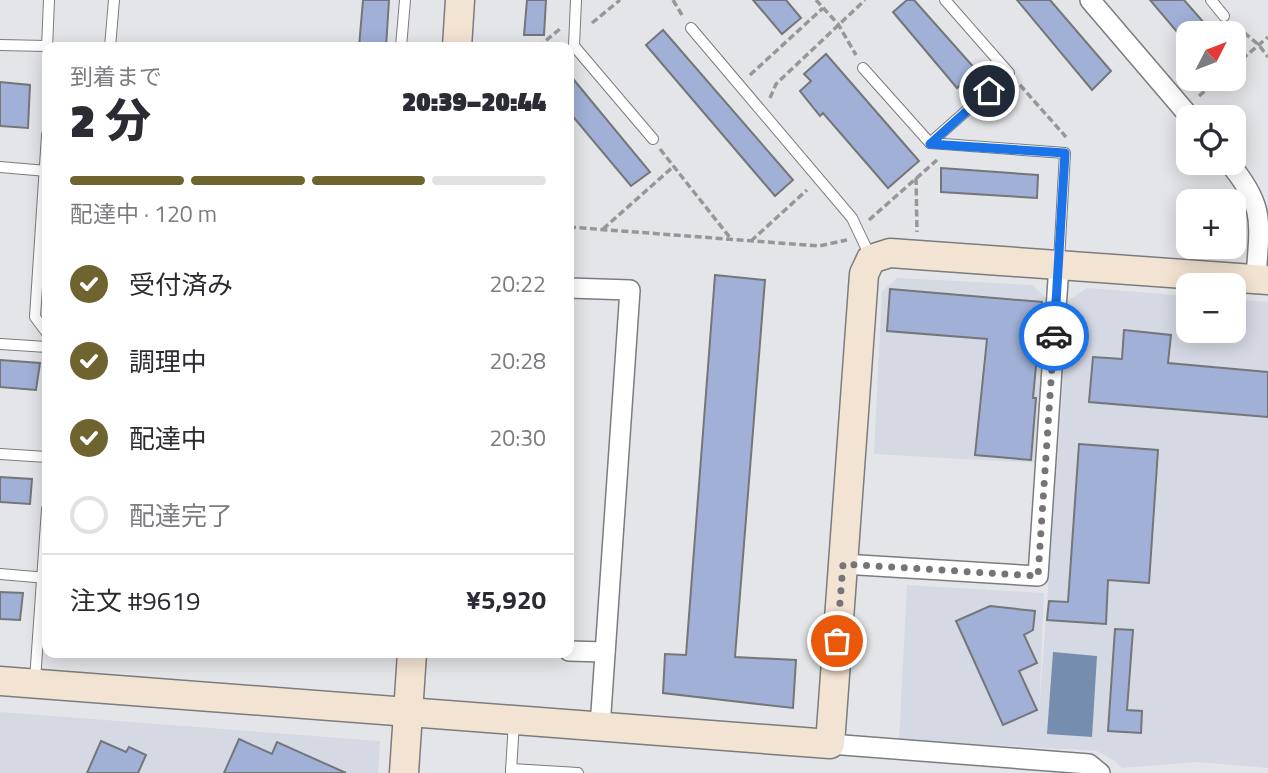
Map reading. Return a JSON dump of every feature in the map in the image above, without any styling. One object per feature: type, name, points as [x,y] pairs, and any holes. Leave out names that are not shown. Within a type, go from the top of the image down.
[{"type":"street","points":[[457,42],[460,0]]},
{"type":"street","points":[[1090,0],[1180,105]]},
{"type":"street","points":[[830,744],[864,274],[864,242],[890,253],[1262,279],[1259,218],[1254,199],[1238,175]]},
{"type":"street","points":[[843,564],[1038,576],[1059,265]]},
{"type":"street","points":[[574,288],[630,290],[600,727]]},
{"type":"street","points":[[574,651],[605,652]]},
{"type":"street","points":[[404,773],[412,658]]},
{"type":"street","points":[[0,681],[1089,764],[1100,773]]},
{"type":"lane","points":[[47,42],[50,0]]},
{"type":"lane","points":[[110,42],[114,0]]},
{"type":"lane","points":[[401,42],[405,0]]},
{"type":"lane","points":[[573,42],[576,0]]},
{"type":"lane","points":[[930,144],[1009,73],[945,0]]},
{"type":"lane","points":[[1211,0],[1224,16]]},
{"type":"lane","points":[[691,28],[818,179],[864,242]]},
{"type":"lane","points":[[0,45],[42,47]]},
{"type":"lane","points":[[574,47],[653,139]]},
{"type":"lane","points":[[863,68],[930,144],[1065,153],[1059,265]]},
{"type":"lane","points":[[0,167],[42,171]]},
{"type":"lane","points":[[42,224],[35,317],[42,326]]},
{"type":"lane","points":[[0,344],[42,346]]},
{"type":"lane","points":[[0,454],[42,457]]},
{"type":"lane","points":[[0,574],[42,578]]},
{"type":"lane","points":[[35,684],[42,610]]},
{"type":"lane","points":[[514,720],[511,771],[578,773]]},
{"type":"path","points":[[574,37],[620,0]]},
{"type":"path","points":[[816,0],[838,24],[863,68]]},
{"type":"path","points":[[763,113],[776,83],[865,0]]},
{"type":"path","points":[[739,85],[823,8]]},
{"type":"path","points":[[1224,16],[1259,45],[1268,57]]},
{"type":"path","points":[[544,42],[575,17]]},
{"type":"path","points":[[1246,56],[1268,37]]},
{"type":"path","points":[[1009,73],[1066,136],[1065,153]]},
{"type":"path","points":[[1195,105],[1208,91]]},
{"type":"path","points":[[653,139],[731,239]]},
{"type":"path","points":[[574,227],[819,246],[864,242],[916,178],[954,145]]},
{"type":"path","points":[[603,229],[674,166]]},
{"type":"path","points":[[916,178],[917,255]]},
{"type":"path","points":[[751,241],[818,179]]},
{"type":"shaded area","points":[[898,278],[1032,285],[1045,297],[1037,463],[874,454],[882,291]]},
{"type":"shaded area","points":[[1087,288],[1176,295],[1176,343],[1246,343],[1246,300],[1268,302],[1268,768],[1198,762],[1122,768],[1097,751],[899,740],[907,585],[1044,593],[1039,712],[1069,300]]},
{"type":"shaded area","points":[[0,712],[380,741],[378,773],[0,773]]},
{"type":"water","points":[[1053,652],[1097,656],[1092,737],[1047,734]]},
{"type":"building","points":[[363,0],[389,0],[386,42],[359,42]]},
{"type":"building","points":[[527,0],[546,0],[544,35],[524,35]]},
{"type":"building","points":[[753,0],[786,0],[801,18],[782,34]]},
{"type":"building","points":[[907,0],[914,0],[977,71],[957,88],[893,12]]},
{"type":"building","points":[[1017,0],[1050,0],[1111,71],[1092,90]]},
{"type":"building","points":[[1150,0],[1184,0],[1202,21],[1176,21],[1176,31]]},
{"type":"building","points":[[663,30],[793,180],[775,196],[646,45]]},
{"type":"building","points":[[826,54],[919,161],[888,188],[823,113],[820,116],[800,91],[811,81],[804,74]]},
{"type":"building","points":[[574,80],[650,172],[631,186],[574,118]]},
{"type":"building","points":[[0,82],[30,85],[28,128],[0,126]]},
{"type":"building","points":[[941,168],[1038,175],[1037,198],[941,192]]},
{"type":"building","points":[[715,275],[765,280],[735,657],[796,660],[793,708],[663,693],[665,654],[686,655]]},
{"type":"building","points":[[890,289],[1042,302],[1033,398],[1036,398],[1031,460],[975,455],[987,339],[887,331]]},
{"type":"building","points":[[1124,330],[1171,335],[1168,363],[1268,372],[1268,417],[1089,402],[1093,357],[1122,359]]},
{"type":"building","points":[[0,360],[40,363],[36,390],[0,387]]},
{"type":"building","points":[[1079,444],[1158,450],[1149,583],[1108,580],[1106,624],[1047,620],[1049,601],[1068,602]]},
{"type":"building","points":[[0,477],[32,479],[30,504],[0,502]]},
{"type":"building","points":[[0,592],[23,593],[20,620],[0,619]]},
{"type":"building","points":[[990,606],[1035,611],[1033,630],[1024,635],[1037,663],[1019,671],[1037,710],[1003,725],[956,621]]},
{"type":"building","points":[[1115,629],[1133,630],[1127,710],[1142,711],[1141,733],[1108,731]]},
{"type":"building","points":[[239,739],[272,754],[277,742],[346,773],[224,773]]},
{"type":"building","points":[[101,741],[126,752],[129,747],[146,755],[138,773],[87,773]]},
{"type":"way so far","points":[[837,641],[843,564],[1038,576],[1054,336]]},
{"type":"route","points":[[989,91],[930,144],[1065,153],[1054,336]]}]
